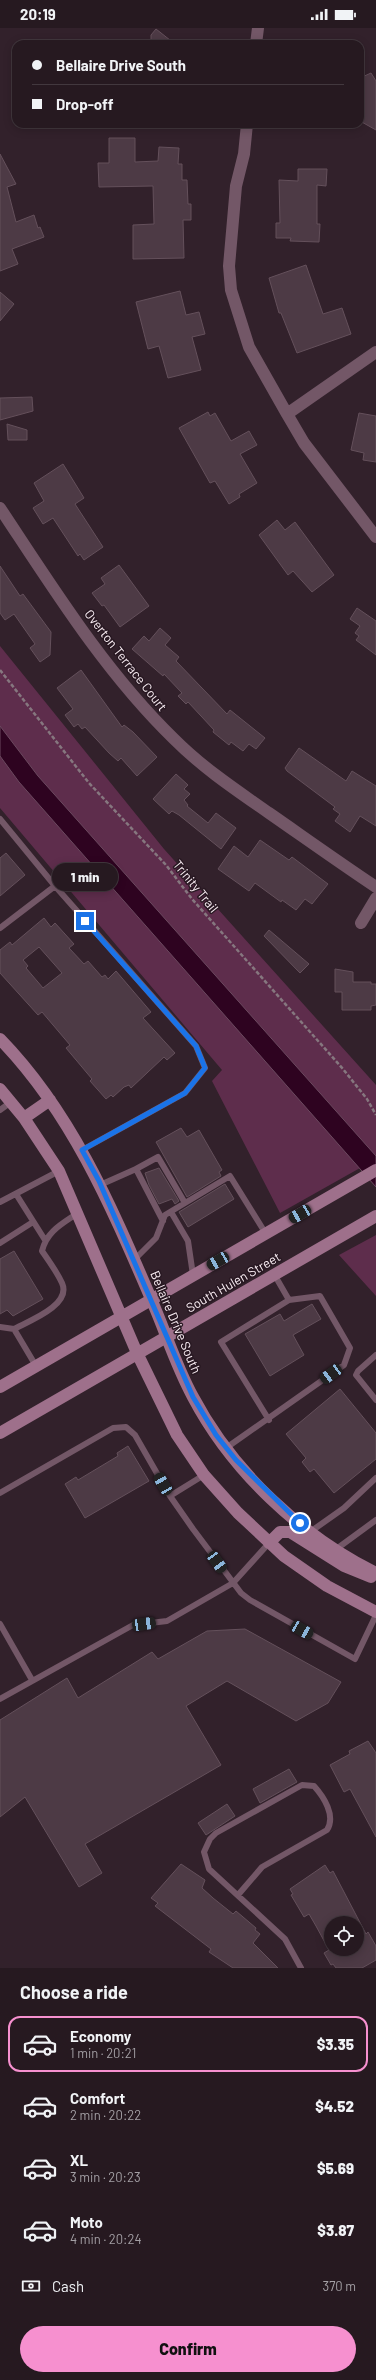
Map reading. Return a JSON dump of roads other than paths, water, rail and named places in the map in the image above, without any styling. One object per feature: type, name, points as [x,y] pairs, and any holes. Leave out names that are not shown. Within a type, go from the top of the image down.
[{"type":"main road","name":"Bellaire Drive South","points":[[0,1039],[31,1073],[82,1150],[100,1184],[152,1300],[193,1397],[226,1448],[266,1492],[310,1532],[335,1550],[376,1573]]},
{"type":"main road","points":[[0,1089],[24,1118],[59,1171],[137,1353],[177,1435],[204,1475],[228,1503],[269,1543],[327,1586],[376,1614]]},
{"type":"main road","points":[[24,1118],[50,1100]]},
{"type":"main road","name":"South Hulen Street","points":[[0,1387],[376,1170]]},
{"type":"main road","name":"South Hulen Street","points":[[0,1433],[371,1219]]},
{"type":"main road","points":[[269,1543],[280,1532],[290,1532],[344,1566],[362,1575],[376,1577]]},
{"type":"street","points":[[256,40],[258,28]]},
{"type":"street","points":[[247,128],[244,154],[236,186],[229,266],[231,290],[248,348],[304,443],[376,537]]},
{"type":"street","points":[[287,414],[376,352]]},
{"type":"street","name":"Overton Terrace Court","points":[[0,508],[48,581],[116,674],[134,697],[175,740],[230,786],[376,887]]},
{"type":"street","points":[[361,923],[376,898]]},
{"type":"lane","points":[[0,819],[55,886],[196,1046],[205,1068],[185,1093],[82,1150]]},
{"type":"lane","points":[[0,928],[55,886]]},
{"type":"lane","points":[[0,1110],[11,1102]]},
{"type":"lane","points":[[100,1184],[136,1169],[158,1157],[185,1203]]},
{"type":"lane","points":[[136,1169],[163,1221]]},
{"type":"lane","points":[[0,1202],[59,1171]]},
{"type":"lane","points":[[134,1260],[156,1238],[165,1215],[230,1176],[266,1234]]},
{"type":"lane","points":[[16,1194],[45,1240]]},
{"type":"lane","points":[[170,1212],[188,1241],[194,1275]]},
{"type":"lane","points":[[0,1327],[14,1329],[54,1307],[63,1296],[63,1285],[42,1251],[45,1240],[51,1231],[78,1213]]},
{"type":"lane","points":[[0,1243],[34,1222]]},
{"type":"lane","points":[[274,1274],[289,1300]]},
{"type":"lane","points":[[226,1448],[269,1420],[344,1365],[350,1348],[320,1296],[289,1300],[221,1342],[269,1420]]},
{"type":"lane","points":[[14,1329],[36,1366]]},
{"type":"lane","points":[[376,1355],[358,1371],[356,1375],[376,1400]]},
{"type":"lane","points":[[0,1493],[113,1428],[126,1427],[135,1435],[170,1496],[233,1584],[250,1600],[355,1659],[376,1614]]},
{"type":"lane","points":[[170,1496],[204,1475]]},
{"type":"lane","points":[[310,1532],[344,1508],[376,1478]]},
{"type":"lane","points":[[335,1550],[376,1520]]},
{"type":"lane","points":[[0,1699],[133,1625],[167,1620],[233,1584],[269,1543]]},
{"type":"lane","points":[[0,1624],[32,1680]]},
{"type":"lane","points":[[238,1895],[262,1867],[327,1830],[330,1824],[331,1815],[314,1786],[302,1785],[216,1833],[210,1839],[204,1852],[209,1869],[285,1939],[301,1968]]}]
